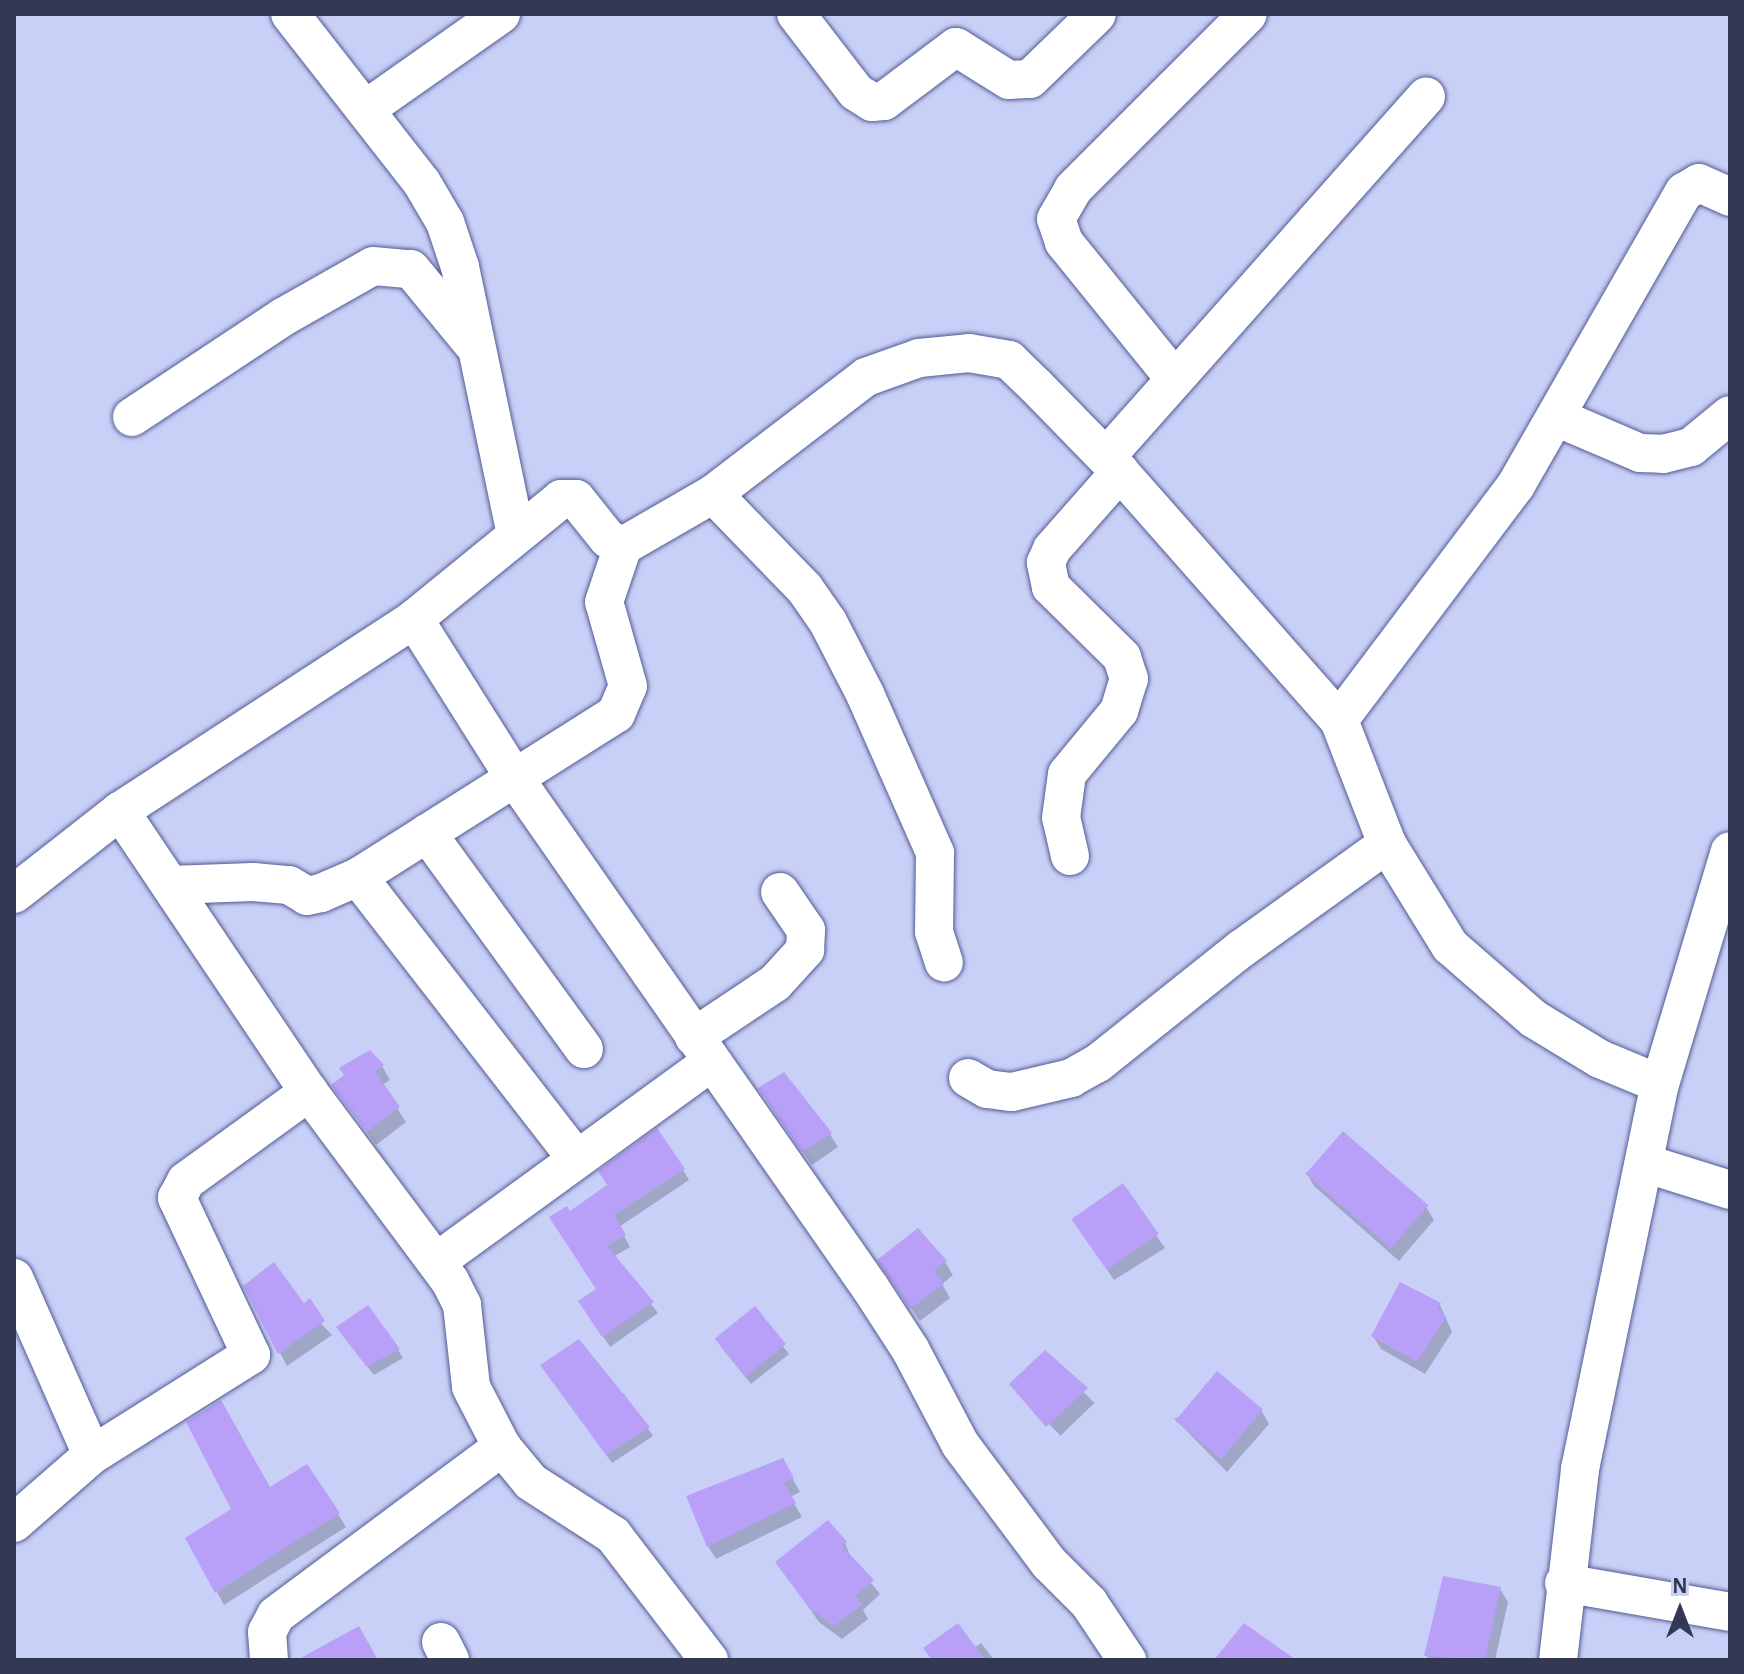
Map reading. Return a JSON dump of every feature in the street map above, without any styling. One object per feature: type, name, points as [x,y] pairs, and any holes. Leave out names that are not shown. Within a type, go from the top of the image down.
[{"type":"street","points":[[290,14],[366,109],[445,222],[460,267],[472,343],[516,534]]},
{"type":"street","points":[[366,109],[501,14]]},
{"type":"street","points":[[796,14],[856,92],[872,102],[884,101],[956,47],[1009,80],[1030,79],[1097,14]]},
{"type":"street","points":[[1174,378],[1064,242],[1056,219],[1073,189],[1248,14]]},
{"type":"street","points":[[1070,856],[1061,794],[1067,774],[1119,711],[1129,679],[1122,657],[1051,587],[1046,563],[1052,549],[1174,378],[1426,96]]},
{"type":"street","points":[[1339,720],[1516,485],[1684,192],[1699,183],[1730,197]]},
{"type":"street","points":[[132,417],[283,317],[373,266],[411,269],[472,343]]},
{"type":"street","points":[[14,894],[120,811],[414,619],[516,534],[569,497],[614,545],[623,546],[713,494],[866,377],[919,358],[969,353],[1009,360],[1113,464],[1339,720],[1387,844],[1450,946],[1484,980],[1600,1059],[1660,1084]]},
{"type":"street","points":[[1556,417],[1640,453],[1663,454],[1691,447],[1730,415]]},
{"type":"street","points":[[713,494],[805,589],[828,622],[865,694],[935,853],[934,932],[944,962]]},
{"type":"street","points":[[170,885],[253,882],[289,885],[307,896],[358,877],[616,714],[624,703],[628,686],[604,602],[623,546]]},
{"type":"street","points":[[414,619],[514,777],[871,1289],[910,1349],[960,1444],[1049,1563],[1089,1603],[1127,1660]]},
{"type":"street","points":[[120,811],[309,1092],[436,1262],[462,1305],[471,1387],[502,1447],[531,1482],[613,1535],[709,1660]]},
{"type":"street","points":[[427,833],[584,1049]]},
{"type":"street","points":[[968,1078],[987,1089],[1012,1092],[1071,1078],[1098,1063],[1241,949],[1387,844]]},
{"type":"street","points":[[1558,1660],[1564,1583],[1580,1469],[1660,1084],[1730,851]]},
{"type":"street","points":[[358,877],[577,1159]]},
{"type":"street","points":[[436,1262],[577,1159],[775,983],[805,950],[806,930],[780,892]]},
{"type":"street","points":[[14,1523],[92,1455],[251,1355],[177,1198],[186,1181],[309,1092]]},
{"type":"street","points":[[1644,1163],[1730,1190]]},
{"type":"street","points":[[14,1278],[92,1455]]},
{"type":"street","points":[[269,1660],[267,1632],[276,1615],[502,1447]]},
{"type":"street","points":[[1564,1583],[1730,1612]]},
{"type":"building","points":[[370,1050],[384,1065],[375,1071],[400,1107],[367,1132],[331,1085],[344,1075],[339,1068]]},
{"type":"building","points":[[784,1072],[832,1133],[802,1152],[758,1088]]},
{"type":"building","points":[[657,1128],[685,1169],[614,1215],[626,1235],[607,1246],[654,1302],[602,1337],[578,1301],[596,1289],[549,1217],[567,1206],[570,1211],[607,1185],[598,1171]]},
{"type":"building","points":[[1343,1131],[1428,1205],[1391,1248],[1306,1174]]},
{"type":"building","points":[[1123,1183],[1159,1234],[1107,1270],[1071,1219]]},
{"type":"building","points":[[918,1228],[947,1261],[934,1271],[944,1284],[910,1309],[877,1260]]},
{"type":"building","points":[[274,1262],[304,1303],[310,1298],[325,1321],[278,1354],[243,1286]]},
{"type":"building","points":[[1400,1282],[1441,1303],[1438,1308],[1446,1317],[1417,1362],[1371,1336]]},
{"type":"building","points":[[368,1305],[400,1349],[367,1367],[336,1327]]},
{"type":"building","points":[[755,1306],[786,1344],[745,1377],[715,1339]]},
{"type":"building","points":[[579,1339],[650,1427],[606,1455],[540,1365]]},
{"type":"building","points":[[1045,1350],[1088,1388],[1046,1427],[1009,1384]]},
{"type":"building","points":[[1217,1371],[1263,1410],[1221,1459],[1175,1421]]},
{"type":"building","points":[[221,1400],[270,1487],[307,1464],[340,1513],[215,1593],[185,1538],[231,1509],[186,1422]]},
{"type":"building","points":[[783,1458],[794,1478],[784,1483],[796,1503],[707,1547],[686,1496]]},
{"type":"building","points":[[828,1520],[847,1542],[842,1546],[874,1580],[856,1596],[862,1605],[834,1626],[809,1608],[775,1562]]},
{"type":"building","points":[[1443,1576],[1501,1587],[1485,1660],[1424,1656]]},
{"type":"building","points":[[958,1623],[985,1660],[932,1660],[923,1648]]},
{"type":"building","points":[[1244,1623],[1296,1660],[1214,1660]]},
{"type":"building","points":[[359,1626],[378,1660],[297,1660]]}]
